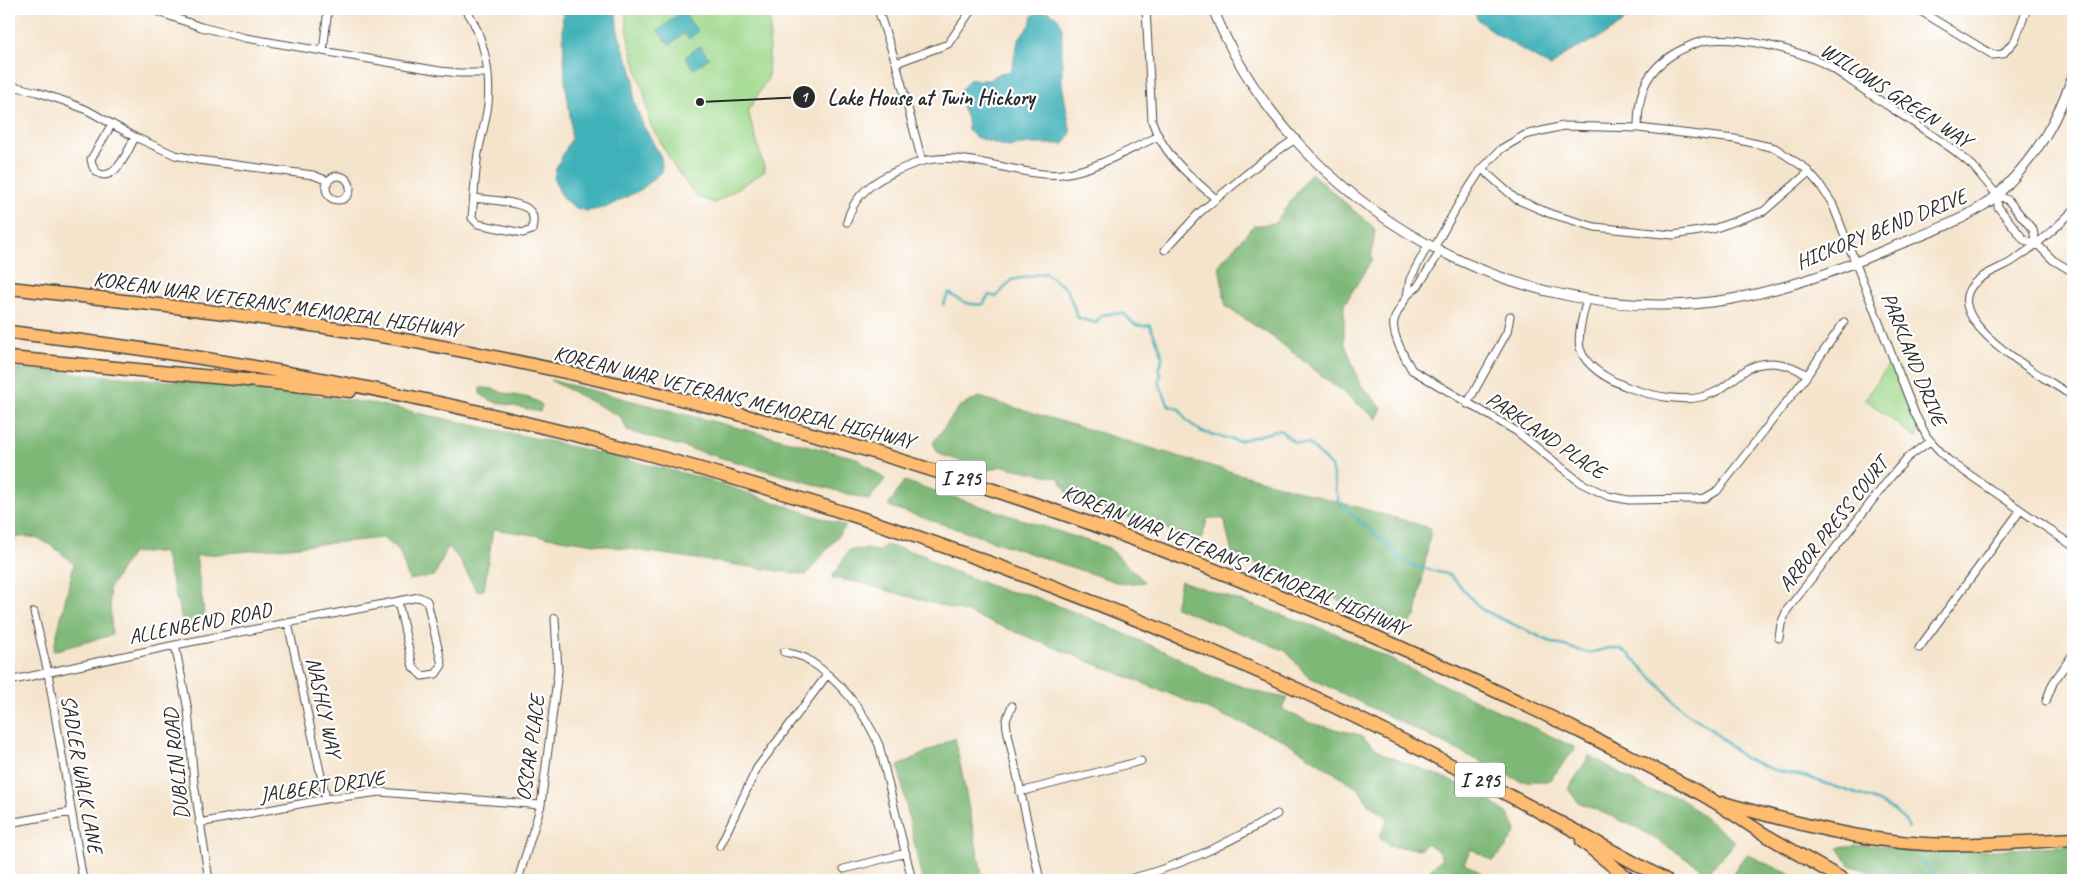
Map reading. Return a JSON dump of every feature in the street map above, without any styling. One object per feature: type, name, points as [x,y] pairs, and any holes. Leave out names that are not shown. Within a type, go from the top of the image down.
[{"type":"highway","name":"KOREAN WAR VETERANS MEMORIAL HIGHWAY","points":[[9,288],[250,316],[428,345],[656,394],[832,440],[951,475],[1116,531],[1264,589],[1499,692],[1631,757],[1710,799],[1762,833],[1844,880]]},
{"type":"highway","points":[[9,332],[127,346],[255,366],[420,397],[441,404]]},
{"type":"highway","points":[[9,358],[276,382],[331,388],[420,404],[441,404]]},
{"type":"highway","name":"I 295","points":[[441,404],[590,438],[728,476],[890,528],[1004,568],[1137,619],[1277,680],[1353,716],[1554,819],[1666,880]]},
{"type":"highway","points":[[1710,799],[1812,827],[1890,840],[1959,844],[2073,839]]},
{"type":"highway","points":[[1554,819],[1630,880]]},
{"type":"street","points":[[150,9],[223,33],[459,73],[488,73]]},
{"type":"street","points":[[323,51],[328,9]]},
{"type":"street","points":[[466,9],[481,40],[488,73],[488,106],[478,151],[472,218],[478,224],[523,233],[532,230],[534,220],[530,210],[521,205],[474,198]]},
{"type":"street","points":[[880,9],[879,13],[896,63],[922,161]]},
{"type":"street","points":[[896,63],[948,44],[972,9]]},
{"type":"street","points":[[1146,9],[1152,121],[1158,137],[1172,158],[1216,199]]},
{"type":"street","name":"HICKORY BEND DRIVE","points":[[1213,9],[1234,55],[1277,118],[1332,178],[1355,196],[1434,248],[1483,271],[1514,282],[1553,292],[1632,304],[1730,299],[1809,280],[1856,263],[1950,223],[1988,203],[2024,168],[2041,145],[2059,112],[2073,76]]},
{"type":"street","points":[[1917,9],[1993,55],[2003,54],[2015,40],[2027,9]]},
{"type":"street","name":"WILLOWS GREEN WAY","points":[[1638,128],[1638,106],[1641,92],[1659,66],[1672,55],[1689,46],[1707,40],[1753,43],[1798,54],[1824,64],[1955,151],[1973,166],[1997,195]]},
{"type":"street","points":[[9,85],[67,102],[136,137],[175,154],[198,160],[313,174],[328,181]]},
{"type":"street","points":[[112,124],[92,159],[92,166],[96,172],[102,175],[111,174],[116,170],[136,137]]},
{"type":"street","name":"PARKLAND DRIVE","points":[[1434,248],[1458,205],[1482,169],[1501,149],[1526,135],[1563,126],[1638,128],[1735,139],[1775,148],[1809,172],[1832,203],[1915,414],[1930,442],[1948,460],[2073,546]]},
{"type":"street","points":[[847,222],[850,210],[856,201],[874,184],[922,161],[941,158],[971,161],[1042,174],[1062,174],[1083,169],[1158,137]]},
{"type":"street","points":[[1165,250],[1199,213],[1260,163],[1295,139]]},
{"type":"street","points":[[1482,169],[1516,199],[1551,214],[1595,227],[1673,235],[1713,229],[1764,211],[1809,172]]},
{"type":"street","points":[[2036,243],[2033,230],[2008,200],[1997,195],[1998,207],[2024,240],[2036,243],[2053,260],[2073,272]]},
{"type":"street","points":[[2073,211],[2012,261],[1978,280],[1968,295],[1966,305],[1976,324],[1989,339],[2073,395]]},
{"type":"street","name":"PARKLAND PLACE","points":[[1407,296],[1418,286],[1434,248]]},
{"type":"street","name":"PARKLAND PLACE","points":[[1434,248],[1410,279],[1407,296],[1394,322],[1394,330],[1405,359],[1412,370],[1467,404],[1516,431],[1576,479],[1608,496],[1629,500],[1696,499],[1712,495],[1723,485],[1807,375],[1844,322]]},
{"type":"street","points":[[1587,298],[1580,339],[1584,357],[1597,370],[1641,392],[1678,399],[1700,398],[1719,391],[1751,367],[1772,363],[1794,366],[1807,375]]},
{"type":"street","points":[[1467,404],[1507,332],[1510,316]]},
{"type":"street","name":"ARBOR PRESS COURT","points":[[1779,638],[1783,617],[1787,610],[1907,458],[1930,442]]},
{"type":"street","points":[[1919,648],[2020,511]]},
{"type":"street","name":"ALLENBEND ROAD","points":[[9,681],[175,645],[419,597],[427,601],[442,665],[436,674],[422,676],[413,667],[398,602]]},
{"type":"street","name":"SADLER WALK LANE","points":[[34,612],[48,673],[83,880]]},
{"type":"street","name":"OSCAR PLACE","points":[[518,880],[541,805],[558,671],[555,618]]},
{"type":"street","name":"NASHLY WAY","points":[[288,623],[326,799]]},
{"type":"street","name":"DUBLIN ROAD","points":[[175,645],[188,710],[194,783],[209,880]]},
{"type":"street","points":[[784,652],[806,658],[827,675],[854,699],[871,726],[879,745],[912,880]]},
{"type":"street","points":[[2046,701],[2053,683],[2073,654]]},
{"type":"street","points":[[720,846],[757,768],[827,675]]},
{"type":"street","points":[[1012,706],[1006,720],[1007,729],[1040,880]]},
{"type":"street","points":[[1020,792],[1141,761]]},
{"type":"street","name":"JALBERT DRIVE","points":[[199,823],[326,799],[380,792],[541,805]]},
{"type":"street","points":[[9,823],[71,812]]},
{"type":"street","points":[[1125,880],[1151,877],[1209,852],[1277,814]]},
{"type":"street","points":[[844,869],[906,853]]},
{"type":"green space","points":[[625,9],[771,9],[768,78],[748,111],[765,171],[715,203],[697,197],[675,168],[650,124],[644,93],[629,43]]},
{"type":"green space","points":[[1311,173],[1375,229],[1371,261],[1344,305],[1344,341],[1360,384],[1382,408],[1377,419],[1273,337],[1226,307],[1219,265],[1253,226],[1275,223]]},
{"type":"green space","points":[[1890,363],[1918,430],[1917,439],[1865,399]]},
{"type":"green space","points":[[9,368],[269,389],[376,404],[548,441],[699,477],[846,526],[806,575],[493,529],[484,590],[476,590],[459,559],[448,547],[434,576],[409,580],[399,550],[383,538],[196,556],[205,621],[184,627],[164,552],[132,553],[109,588],[112,635],[53,651],[74,564],[52,546],[36,538],[19,537],[9,540]]},
{"type":"green space","points":[[550,380],[856,458],[885,479],[869,500],[628,431],[621,417]]},
{"type":"green space","points":[[480,388],[533,399],[542,405],[540,412],[492,401],[480,394]]},
{"type":"green space","points":[[979,397],[1218,468],[1431,528],[1416,615],[1405,629],[1232,553],[1224,519],[1208,518],[1201,540],[1071,499],[1059,478],[1002,466],[988,470],[939,454],[933,443],[959,407]]},
{"type":"green space","points":[[904,481],[1109,548],[1145,582],[1122,584],[888,506]]},
{"type":"green space","points":[[886,545],[925,555],[938,565],[1004,591],[1028,594],[1091,619],[1177,657],[1205,674],[1265,694],[1287,698],[1282,709],[1310,723],[1360,735],[1383,754],[1450,780],[1482,795],[1509,815],[1516,831],[1505,849],[1493,861],[1471,849],[1464,863],[1483,874],[1454,877],[1430,870],[1442,858],[1436,849],[1426,843],[1421,849],[1388,846],[1379,837],[1388,818],[1368,804],[1360,790],[1284,740],[971,614],[857,582],[832,578],[849,550],[866,549],[879,551]]},
{"type":"green space","points":[[1181,581],[1335,633],[1576,748],[1549,781],[1520,781],[1307,676],[1286,651],[1175,607]]},
{"type":"green space","points":[[955,738],[983,880],[922,880],[898,766]]},
{"type":"green space","points":[[1590,755],[1649,791],[1680,798],[1735,842],[1708,872],[1638,828],[1578,802],[1568,789]]},
{"type":"green space","points":[[1863,845],[1978,851],[2073,845],[2073,880],[1912,880],[1909,873],[1902,880],[1851,866],[1838,848]]},
{"type":"green space","points":[[1746,854],[1802,880],[1728,880]]},
{"type":"water","points":[[562,9],[616,9],[617,27],[634,80],[634,102],[643,125],[661,157],[661,172],[642,189],[605,208],[587,211],[578,209],[563,199],[554,179],[556,168],[571,139],[571,123],[565,81]]},
{"type":"water","points":[[1483,9],[1501,11],[1508,9],[1634,9],[1623,22],[1606,34],[1564,55],[1551,67],[1493,32],[1477,19],[1475,11]]},
{"type":"water","points":[[682,11],[698,31],[689,39],[684,33],[670,45],[658,31]]},
{"type":"water","points":[[1041,11],[1049,12],[1058,18],[1062,28],[1062,84],[1071,133],[1064,144],[1031,144],[1007,147],[975,137],[968,130],[967,119],[960,101],[960,91],[970,79],[989,80],[1000,73],[1011,71],[1021,35],[1030,26],[1032,16]]},
{"type":"water","points":[[700,46],[709,58],[694,69],[685,57]]},
{"type":"waterway","points":[[943,305],[949,293],[965,302],[983,304],[989,295],[996,297],[1012,280],[1045,273],[1067,289],[1078,318],[1096,323],[1102,315],[1115,313],[1125,314],[1133,323],[1138,325],[1150,325],[1160,347],[1162,358],[1158,369],[1161,375],[1158,381],[1169,406],[1179,409],[1187,421],[1202,432],[1238,441],[1280,430],[1294,442],[1309,444],[1331,466],[1339,503],[1410,565],[1450,575],[1481,609],[1553,643],[1589,653],[1609,648],[1620,649],[1629,654],[1687,714],[1705,724],[1744,758],[1774,770],[1804,776],[1877,801],[1893,810],[1905,821],[1909,828]]},
{"type":"waterway","points":[[1921,861],[1939,880]]},
{"type":"place","name":"Lake House at Twin Hickory","points":[[700,102]]}]
